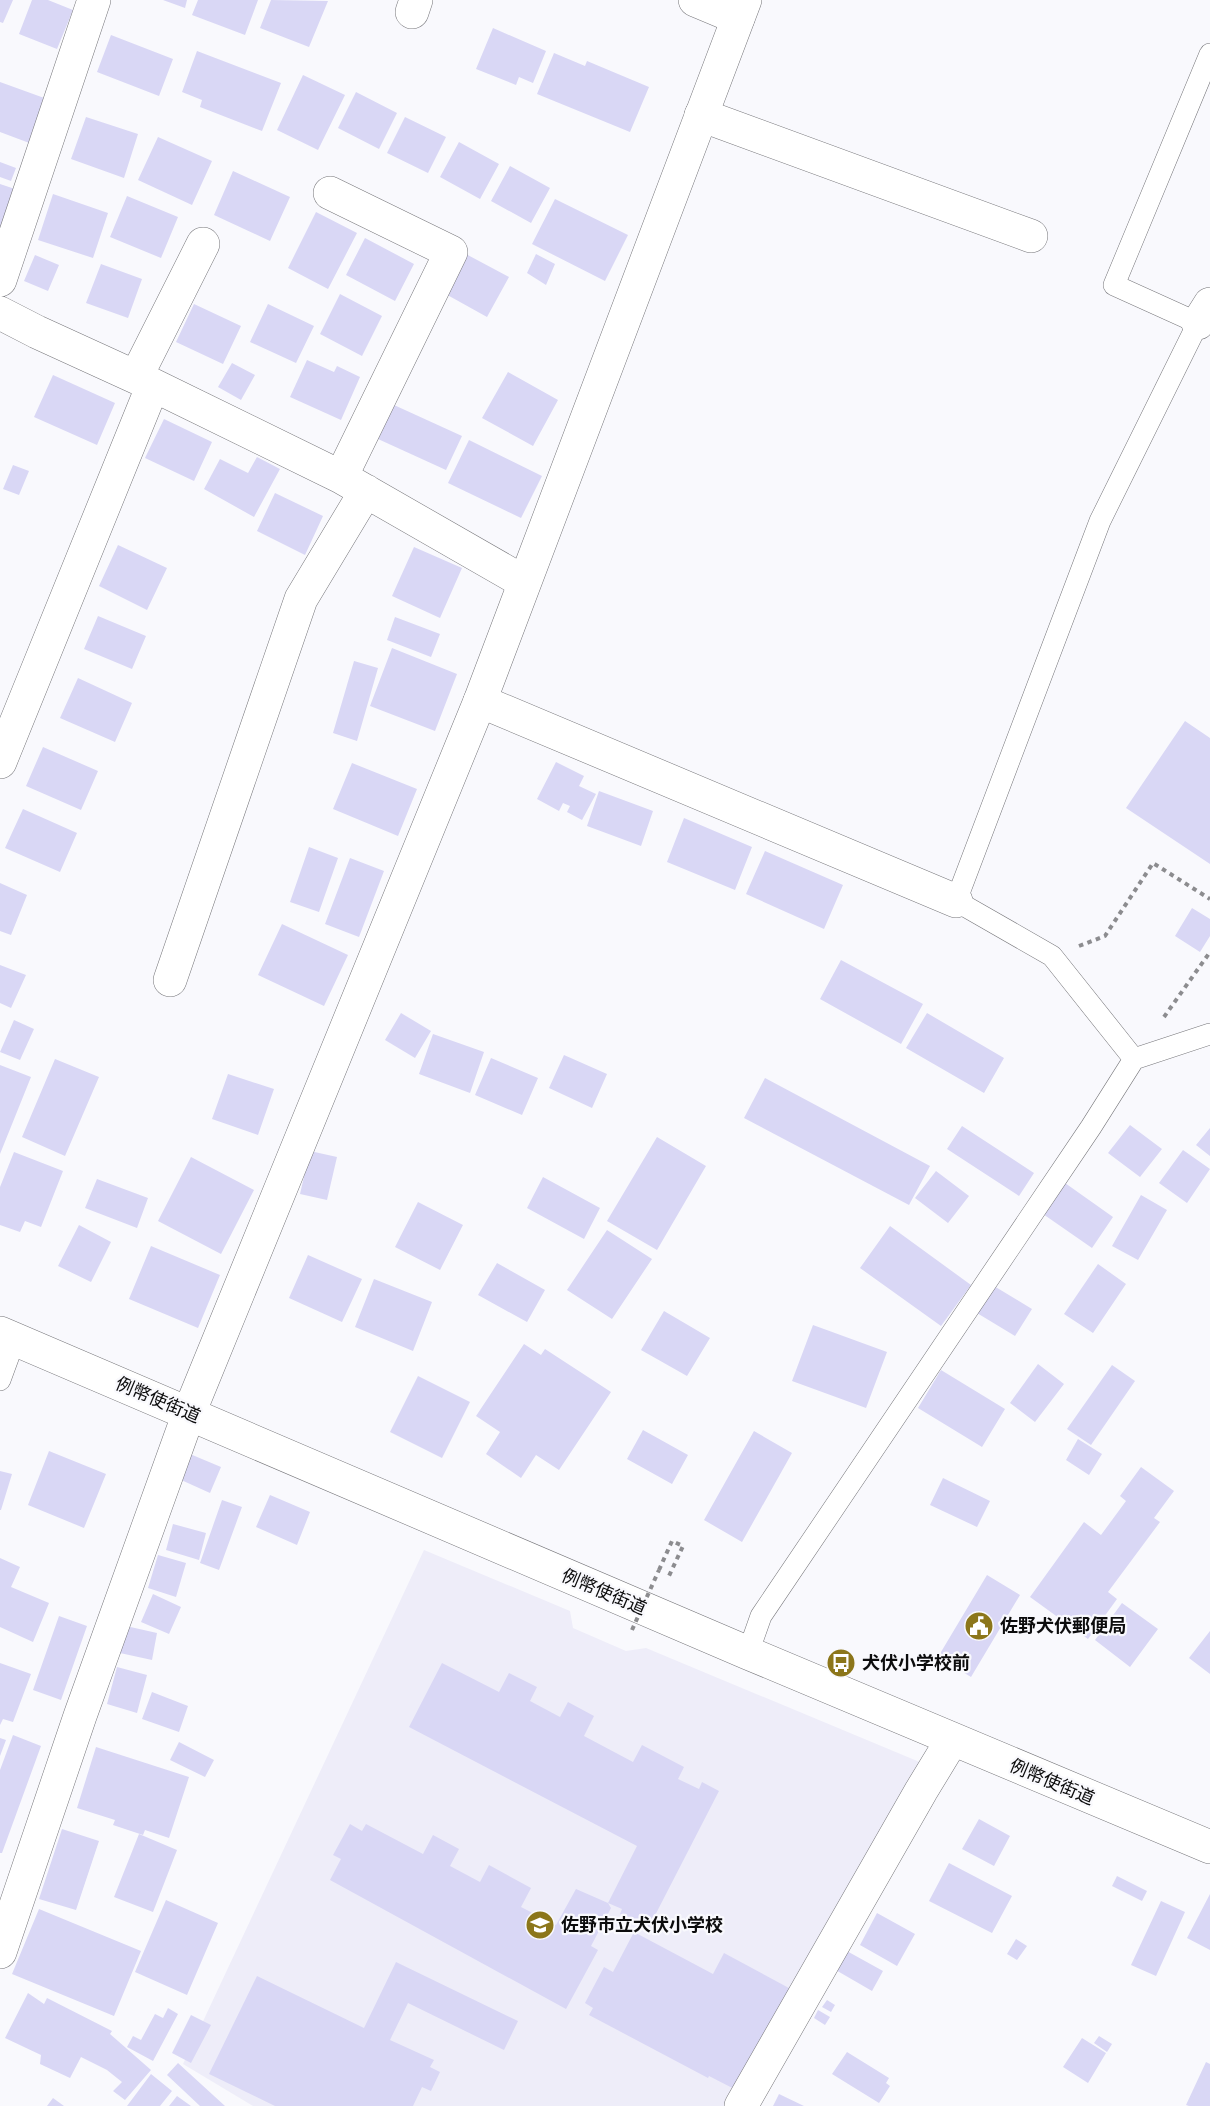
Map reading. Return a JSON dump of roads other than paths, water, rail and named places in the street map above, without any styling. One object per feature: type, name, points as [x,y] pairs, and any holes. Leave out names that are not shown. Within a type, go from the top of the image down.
[{"type":"street","points":[[0,280],[94,0]]},
{"type":"street","points":[[0,1952],[80,1716],[189,1413],[480,701],[741,9],[695,0]]},
{"type":"street","points":[[701,115],[1031,236]]},
{"type":"street","points":[[170,980],[301,599],[353,484],[451,252],[330,193]]},
{"type":"street","points":[[0,762],[144,381],[203,244]]},
{"type":"street","points":[[0,313],[353,484],[524,582]]},
{"type":"street","points":[[480,701],[956,901]]},
{"type":"street","name":"例幣使街道","points":[[8,1336],[1210,1848]]},
{"type":"street","points":[[741,2106],[952,1740]]},
{"type":"lane","points":[[1134,1059],[1052,956],[956,901],[1100,521],[1204,314],[1114,285],[1210,54]]},
{"type":"lane","points":[[748,1653],[761,1616],[1091,1127],[1134,1059],[1210,1034]]},
{"type":"lane","points":[[0,1380],[8,1336]]},
{"type":"place","name":"佐野犬伏郵便局","points":[[979,1626]]},
{"type":"place","name":"犬伏小学校前","points":[[841,1663]]},
{"type":"place","name":"佐野市立犬伏小学校","points":[[540,1925]]}]
